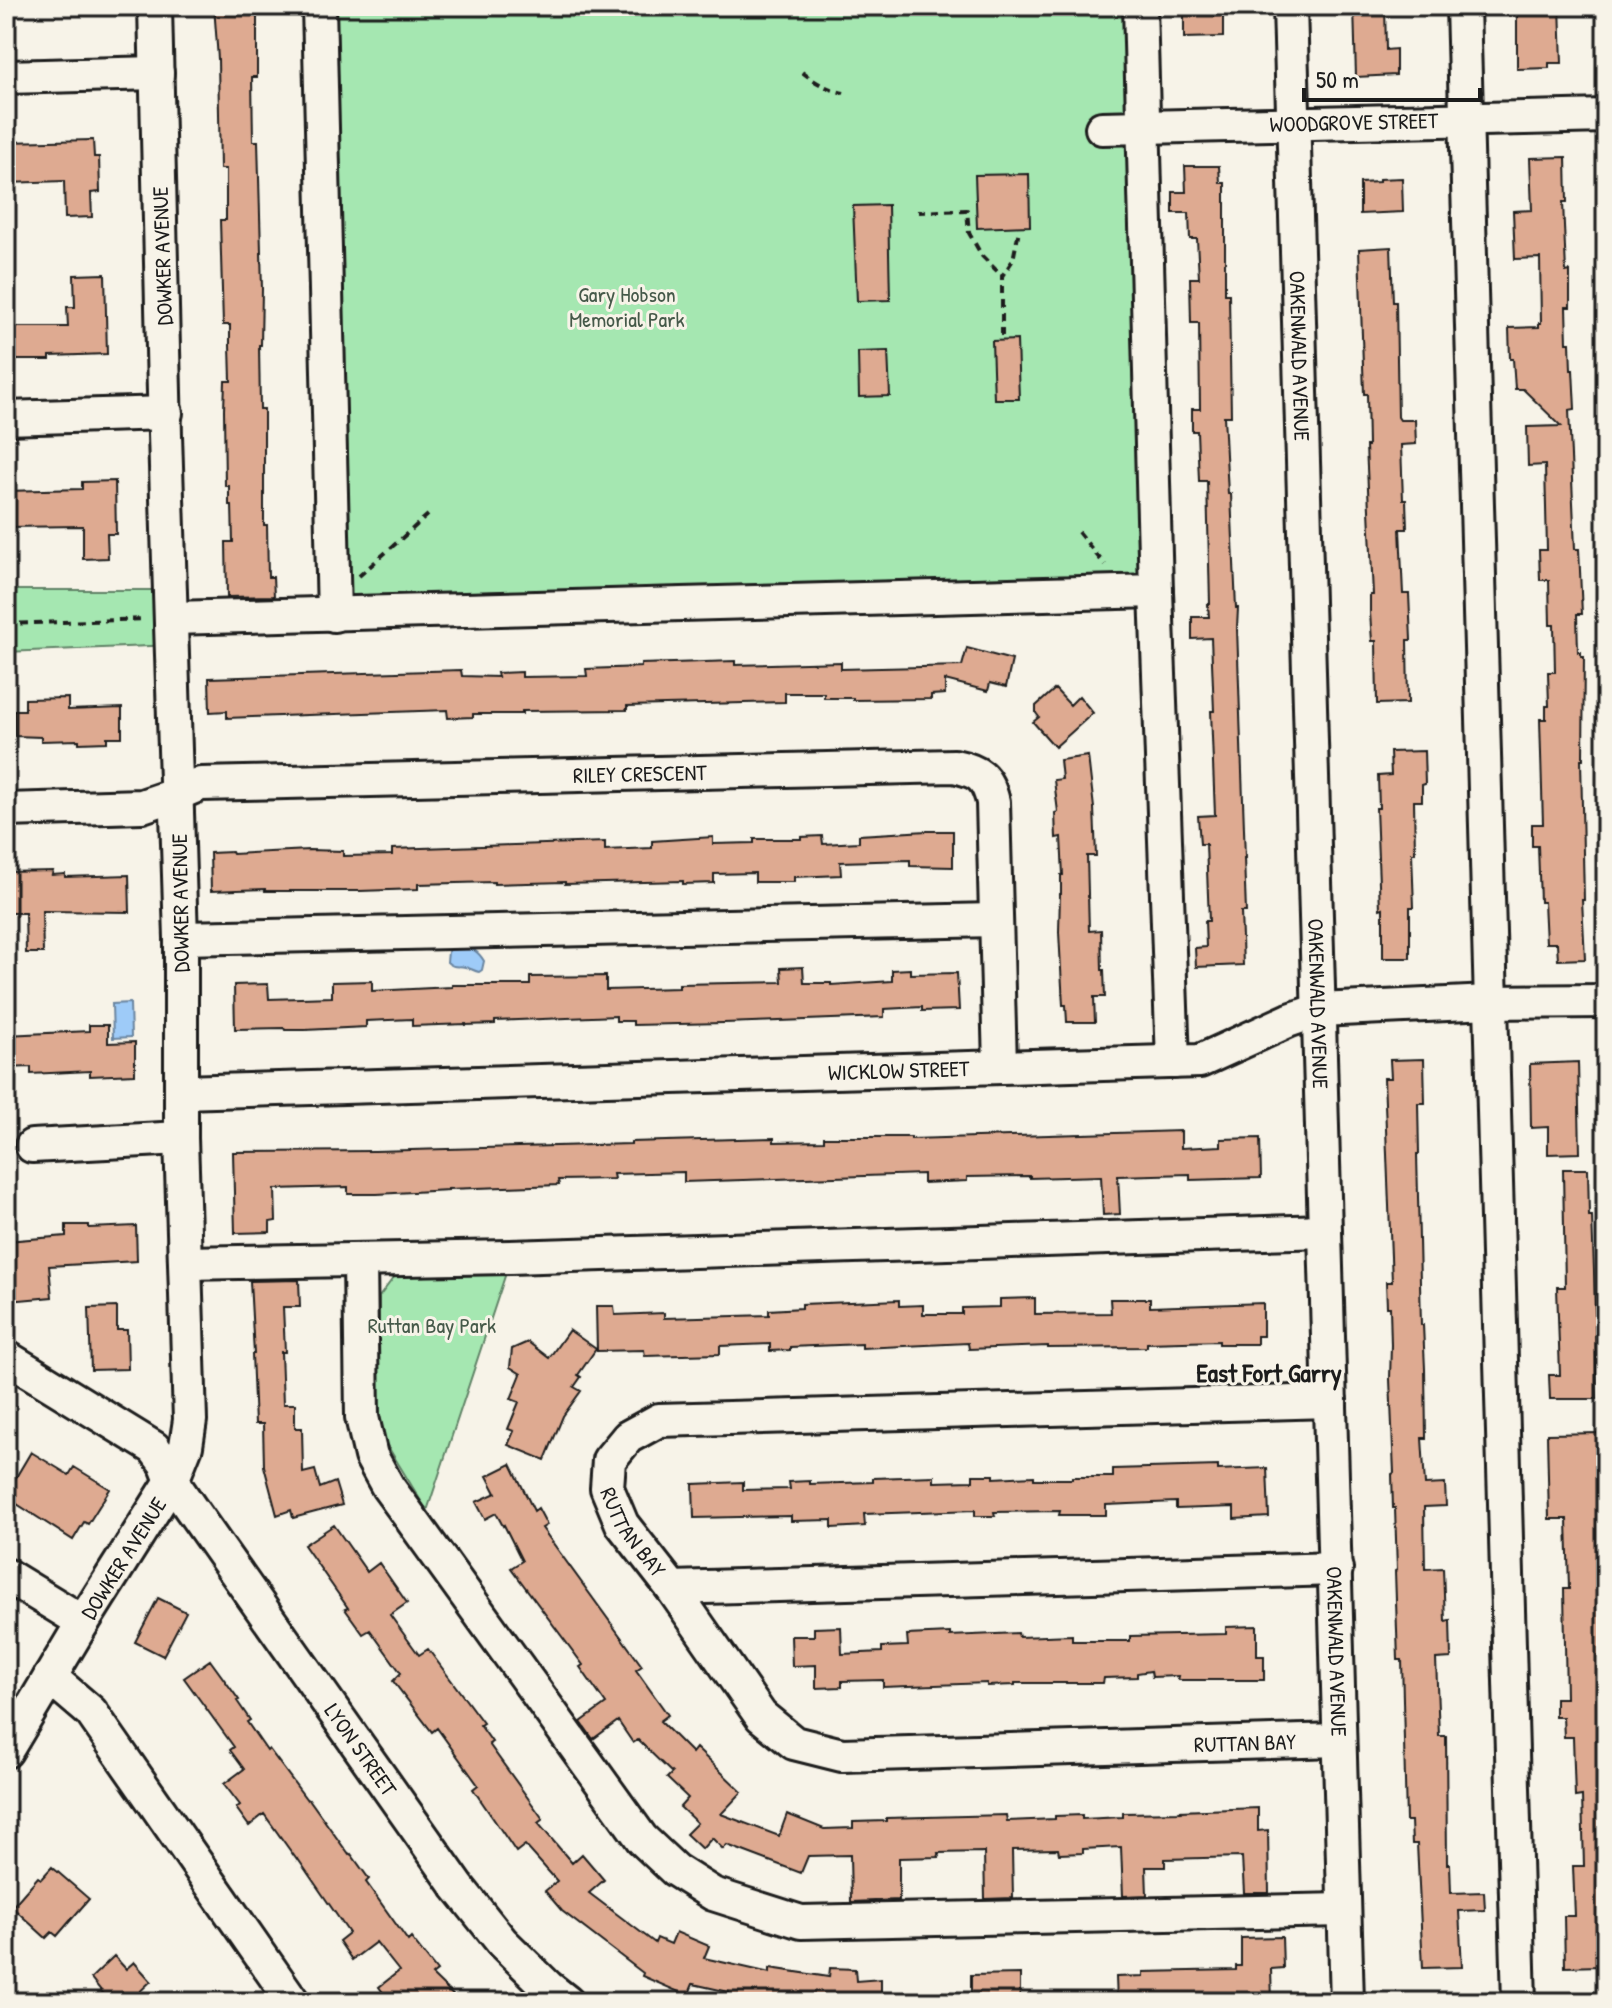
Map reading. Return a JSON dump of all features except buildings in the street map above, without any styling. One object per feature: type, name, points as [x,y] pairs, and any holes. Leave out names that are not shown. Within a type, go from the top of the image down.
[{"type":"street","name":"DOWKER AVENUE","points":[[6,1751],[172,1481],[186,1446],[190,1420],[181,1138],[181,938],[155,6]]},
{"type":"street","points":[[319,6],[333,607]]},
{"type":"street","points":[[1140,6],[1143,128],[1141,592],[1173,1062]]},
{"type":"street","name":"OAKENWALD AVENUE","points":[[1290,6],[1347,2002]]},
{"type":"street","points":[[1463,6],[1519,2002]]},
{"type":"street","points":[[6,77],[157,73]]},
{"type":"street","name":"WOODGROVE STREET","points":[[1102,128],[1606,116]]},
{"type":"street","points":[[6,418],[166,413]]},
{"type":"street","points":[[172,618],[333,607],[1141,592]]},
{"type":"street","name":"RILEY CRESCENT","points":[[6,810],[142,806],[201,784],[954,766],[971,769],[982,776],[993,802],[1000,1066]]},
{"type":"street","points":[[181,938],[995,920]]},
{"type":"street","name":"WICKLOW STREET","points":[[181,1092],[1200,1061],[1319,1010],[1490,1002],[1606,1001]]},
{"type":"street","points":[[32,1146],[181,1138]]},
{"type":"street","points":[[186,1263],[360,1261],[1325,1231]]},
{"type":"street","points":[[360,1261],[362,1417],[371,1456],[388,1487],[642,1839],[675,1870],[713,1894],[801,1922],[1344,1910]]},
{"type":"street","name":"LYON STREET","points":[[6,1357],[154,1448],[165,1463],[172,1481],[458,1887],[502,1942],[567,2002]]},
{"type":"street","name":"RUTTAN BAY","points":[[1330,1401],[659,1420],[628,1437],[609,1460],[607,1488],[622,1524],[672,1588],[761,1716],[794,1743],[842,1755],[1339,1740]]},
{"type":"street","points":[[672,1588],[1336,1569]]},
{"type":"street","points":[[6,1575],[83,1622]]},
{"type":"street","points":[[50,1677],[91,1712],[293,2002]]},
{"type":"path","points":[[802,72],[817,84],[844,93]]},
{"type":"path","points":[[918,212],[967,210],[969,233],[982,256],[1002,276]]},
{"type":"path","points":[[1002,336],[1002,276],[1013,260],[1019,230]]},
{"type":"path","points":[[333,607],[428,515]]},
{"type":"path","points":[[1078,532],[1141,592]]},
{"type":"path","points":[[6,624],[172,618]]},
{"type":"green space","name":"Gary Hobson Memorial Park","points":[[319,6],[1140,6],[1156,591],[334,615]]},
{"type":"green space","points":[[6,590],[171,590],[173,645],[6,652]]},
{"type":"green space","name":"Ruttan Bay Park","points":[[508,1267],[427,1511],[379,1432],[379,1297],[397,1273]]},
{"type":"water","points":[[463,946],[482,958],[482,970],[479,972],[447,962],[448,952],[453,947]]},
{"type":"water","points":[[130,1003],[131,1037],[113,1038],[112,1004]]},
{"type":"district","name":"East Fort Garry","points":[[1269,1373]]}]
